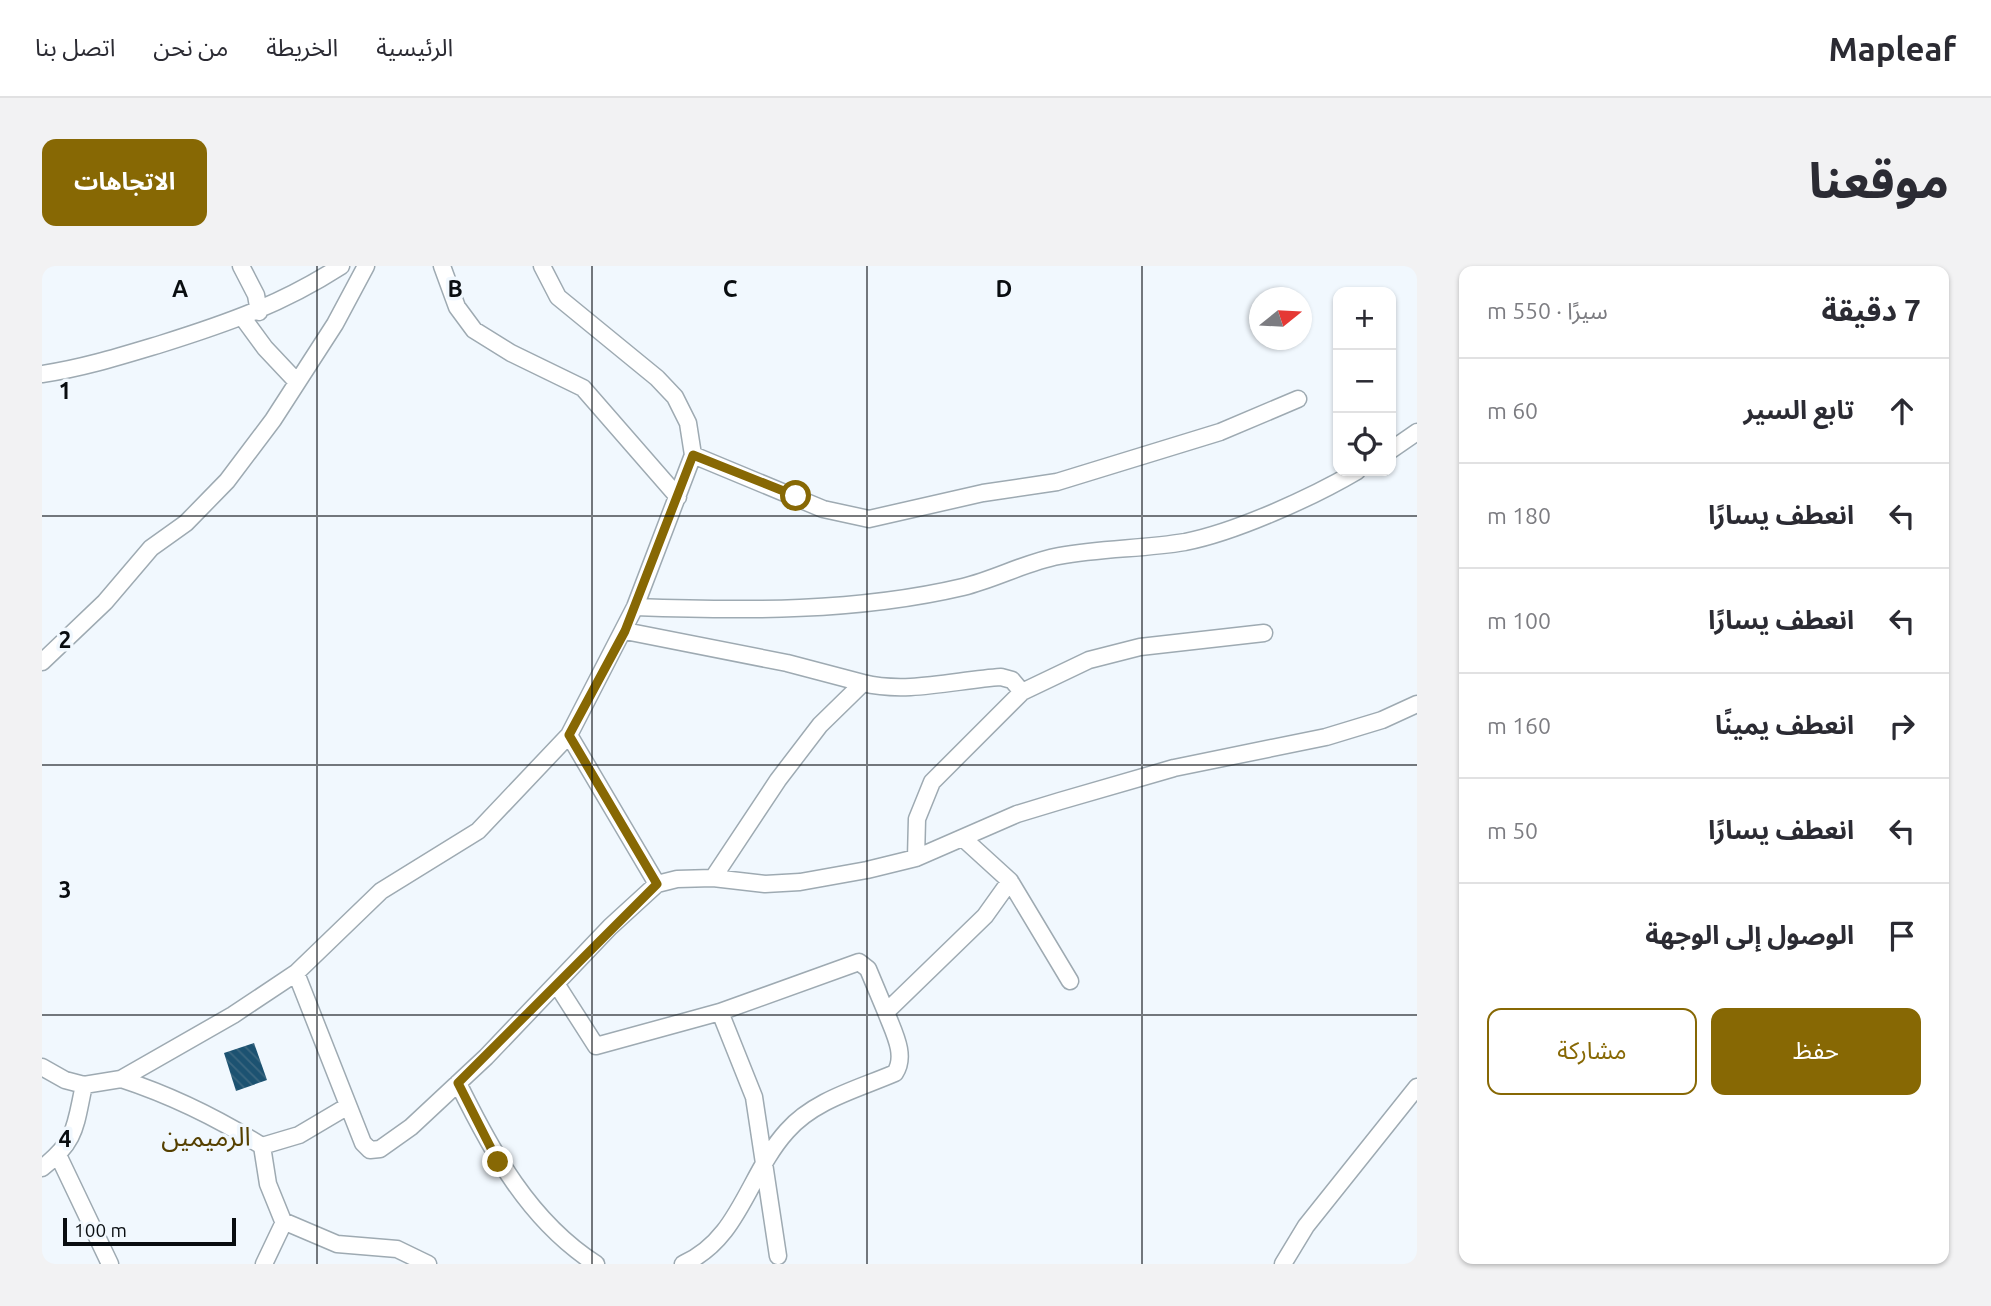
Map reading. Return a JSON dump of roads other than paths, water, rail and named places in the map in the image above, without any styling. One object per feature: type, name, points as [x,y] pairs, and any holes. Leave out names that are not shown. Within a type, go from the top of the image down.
[{"type":"street","points":[[241,266],[256,295],[259,312]]},
{"type":"street","points":[[42,374],[103,362],[243,318],[259,312],[341,266]]},
{"type":"street","points":[[42,662],[105,602],[151,548],[212,498],[274,420],[335,324],[366,266]]},
{"type":"street","points":[[442,266],[457,307],[474,330],[511,353],[583,388],[678,497]]},
{"type":"street","points":[[42,1067],[65,1080],[84,1085],[121,1079],[233,1015],[296,973],[382,891],[478,831],[569,735],[625,631],[693,455],[688,422],[675,397],[657,378],[558,297],[542,266]]},
{"type":"street","points":[[243,318],[265,348],[297,382]]},
{"type":"street","points":[[693,455],[823,509],[869,519],[983,493],[1057,482],[1220,432],[1298,399]]},
{"type":"street","points":[[1396,447],[1417,432]]},
{"type":"street","points":[[635,607],[722,610],[860,603],[965,587],[1035,561],[1184,542],[1208,536],[1264,515],[1346,476]]},
{"type":"street","points":[[625,631],[787,663],[883,688],[1001,677],[1012,680],[1023,692]]},
{"type":"street","points":[[916,859],[917,819],[932,782],[1023,692],[1089,660],[1140,647],[1264,633]]},
{"type":"street","points":[[713,878],[811,736],[863,683]]},
{"type":"street","points":[[296,973],[363,1143],[370,1150],[380,1149],[411,1127],[458,1083],[610,927],[657,884],[677,878],[713,878],[765,884],[800,882],[916,859],[965,840],[1017,814],[1211,759],[1326,737],[1382,720],[1417,704]]},
{"type":"street","points":[[569,735],[657,884]]},
{"type":"street","points":[[965,840],[1010,881],[1070,981]]},
{"type":"street","points":[[886,1012],[985,916],[1010,881]]},
{"type":"street","points":[[556,985],[596,1046],[676,1021],[720,1012],[859,962],[868,969],[900,1052],[901,1060],[895,1073],[823,1103],[786,1131],[727,1230],[709,1249],[683,1264]]},
{"type":"street","points":[[720,1012],[754,1097],[766,1162],[778,1256]]},
{"type":"street","points":[[121,1079],[166,1096],[236,1129],[262,1146],[268,1184],[284,1222],[338,1244],[397,1249],[428,1264]]},
{"type":"street","points":[[458,1083],[498,1162],[515,1186],[547,1222],[596,1264]]},
{"type":"street","points":[[42,1167],[58,1156],[74,1132],[84,1085]]},
{"type":"street","points":[[1283,1264],[1306,1226],[1417,1087]]},
{"type":"street","points":[[262,1146],[299,1135],[348,1106]]},
{"type":"street","points":[[58,1156],[110,1264]]},
{"type":"street","points":[[264,1264],[284,1222]]},
{"type":"district","name":"الرميمين","points":[[206,1137]]}]
